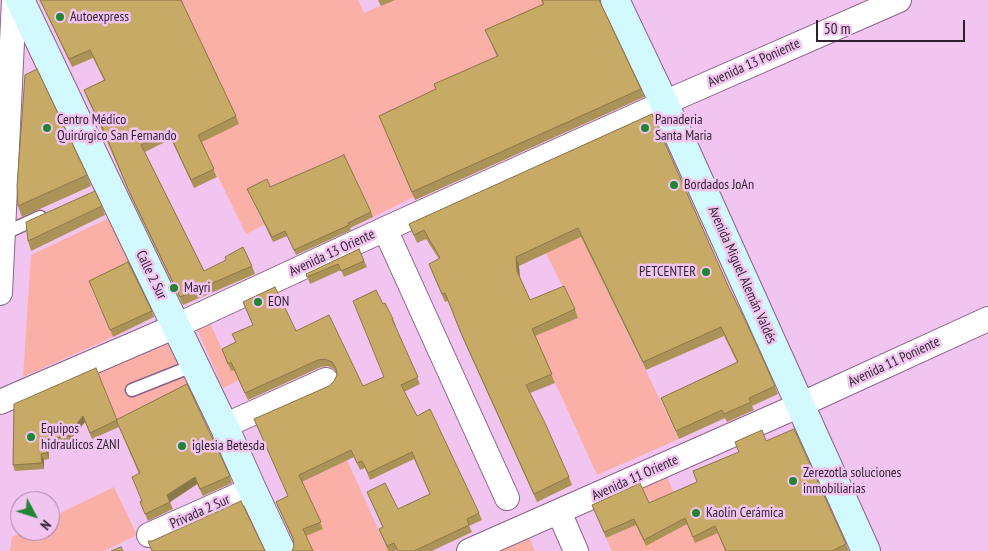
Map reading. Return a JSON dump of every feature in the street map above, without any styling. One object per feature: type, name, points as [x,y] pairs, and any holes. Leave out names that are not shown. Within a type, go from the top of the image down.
[{"type":"main road","name":"Calle 2 Sur","points":[[20,0],[104,189],[176,326],[281,551]]},
{"type":"main road","name":"Avenida Miguel Alemán Valdés","points":[[615,0],[664,103],[866,551]]},
{"type":"street","points":[[0,293],[14,0]]},
{"type":"street","name":"Avenida 13 Poniente","points":[[664,103],[899,0]]},
{"type":"street","name":"Avenida 13 Oriente","points":[[0,402],[176,326],[664,103]]},
{"type":"street","points":[[385,229],[507,498]]},
{"type":"street","name":"Avenida 11 Poniente","points":[[800,405],[988,319]]},
{"type":"street","points":[[224,426],[326,380]]},
{"type":"street","name":"Avenida 11 Oriente","points":[[469,551],[800,405]]},
{"type":"street","name":"Privada 2 Sur","points":[[149,535],[252,489]]},
{"type":"street","points":[[559,512],[576,551]]},
{"type":"lane","points":[[3,234],[47,214]]},
{"type":"lane","points":[[132,390],[195,365]]},
{"type":"shaded area","points":[[179,0],[358,0],[364,13],[394,0],[541,0],[547,12],[488,38],[500,65],[414,197],[373,217],[272,191],[249,194],[264,225],[246,234],[194,128]]},
{"type":"shaded area","points":[[115,215],[138,265],[91,288],[113,337],[23,377],[31,255]]},
{"type":"shaded area","points":[[581,237],[679,439],[597,475],[534,336],[578,318],[546,253]]},
{"type":"shaded area","points":[[210,323],[231,370],[235,369],[239,380],[223,388],[197,329]]},
{"type":"shaded area","points":[[172,337],[194,389],[119,427],[97,370]]},
{"type":"shaded area","points":[[347,460],[388,551],[298,551],[294,542],[301,483]]},
{"type":"shaded area","points":[[665,472],[695,542],[718,532],[725,551],[612,551],[606,538],[624,530],[640,483]]},
{"type":"shaded area","points":[[114,487],[137,535],[104,551],[10,551],[11,541],[60,541],[60,513]]},
{"type":"shaded area","points":[[527,533],[535,551],[489,551]]},
{"type":"building","points":[[40,0],[181,0],[236,116],[198,135],[214,169],[191,180],[168,131],[141,145],[204,271],[226,260],[225,257],[243,247],[252,266],[180,297],[128,189],[104,131],[84,90],[105,80],[90,50],[69,59]]},
{"type":"building","points":[[542,0],[599,0],[641,89],[412,192],[379,116],[436,89],[434,84],[498,56],[485,30],[544,4]]},
{"type":"building","points":[[37,69],[87,175],[18,206],[17,186],[25,75]]},
{"type":"building","points":[[652,114],[729,288],[775,386],[749,398],[751,402],[724,414],[722,410],[676,431],[661,398],[738,362],[721,327],[643,362],[578,228],[516,257],[517,271],[530,300],[564,286],[575,309],[532,329],[552,374],[526,385],[569,477],[534,494],[461,333],[445,293],[442,294],[429,264],[440,258],[424,230],[414,235],[409,224]]},
{"type":"building","points":[[344,155],[371,212],[348,223],[349,225],[294,250],[285,231],[272,237],[247,189],[267,179],[270,187]]},
{"type":"building","points":[[95,191],[102,206],[28,241],[26,222]]},
{"type":"building","points":[[359,249],[364,261],[341,271],[338,264],[307,277],[306,274]]},
{"type":"building","points":[[128,262],[152,311],[110,330],[89,281]]},
{"type":"building","points":[[275,287],[296,331],[329,315],[363,386],[384,377],[353,301],[376,290],[393,319],[418,377],[401,385],[417,416],[430,409],[479,513],[467,519],[469,525],[414,551],[398,551],[394,543],[387,546],[379,529],[383,527],[367,492],[385,483],[398,509],[430,494],[412,452],[368,473],[362,461],[357,463],[351,450],[299,475],[321,522],[303,529],[313,551],[292,551],[294,546],[293,538],[276,502],[288,496],[254,419],[329,386],[337,375],[336,368],[332,362],[325,359],[318,360],[245,393],[231,362],[228,364],[222,349],[236,342],[232,334],[253,325],[243,302]]},
{"type":"building","points":[[96,368],[117,420],[90,433],[83,416],[68,434],[46,439],[47,453],[41,454],[42,463],[13,465],[14,404]]},
{"type":"building","points":[[187,384],[230,476],[200,489],[195,477],[167,495],[170,502],[145,514],[132,477],[140,473],[116,420]]},
{"type":"building","points":[[794,429],[846,544],[832,551],[726,551],[715,526],[693,537],[685,518],[644,540],[634,519],[604,532],[592,505],[640,483],[649,503],[697,482],[693,471],[739,452],[735,442],[762,430],[766,441]]},
{"type":"building","points":[[241,501],[265,551],[152,551],[148,541],[152,541]]},
{"type":"building","points":[[121,547],[123,551],[111,551]]},
{"type":"place","name":"Autoexpress","points":[[60,17]]},
{"type":"place","name":"Centro Médico Quirúrgico San Fernando","points":[[47,128]]},
{"type":"place","name":"Panaderia Santa Maria","points":[[645,128]]},
{"type":"place","name":"Bordados JoAn","points":[[674,185]]},
{"type":"place","name":"PETCENTER","points":[[706,272]]},
{"type":"place","name":"Mayri","points":[[174,288]]},
{"type":"place","name":"EON","points":[[258,302]]},
{"type":"place","name":"Equipos hidraulicos ZANI","points":[[31,437]]},
{"type":"place","name":"iglesia Betesda","points":[[182,446]]},
{"type":"place","name":"Zerezotla soluciones inmobiliarias","points":[[793,481]]},
{"type":"place","name":"Kaolin Cerámica","points":[[696,513]]}]
